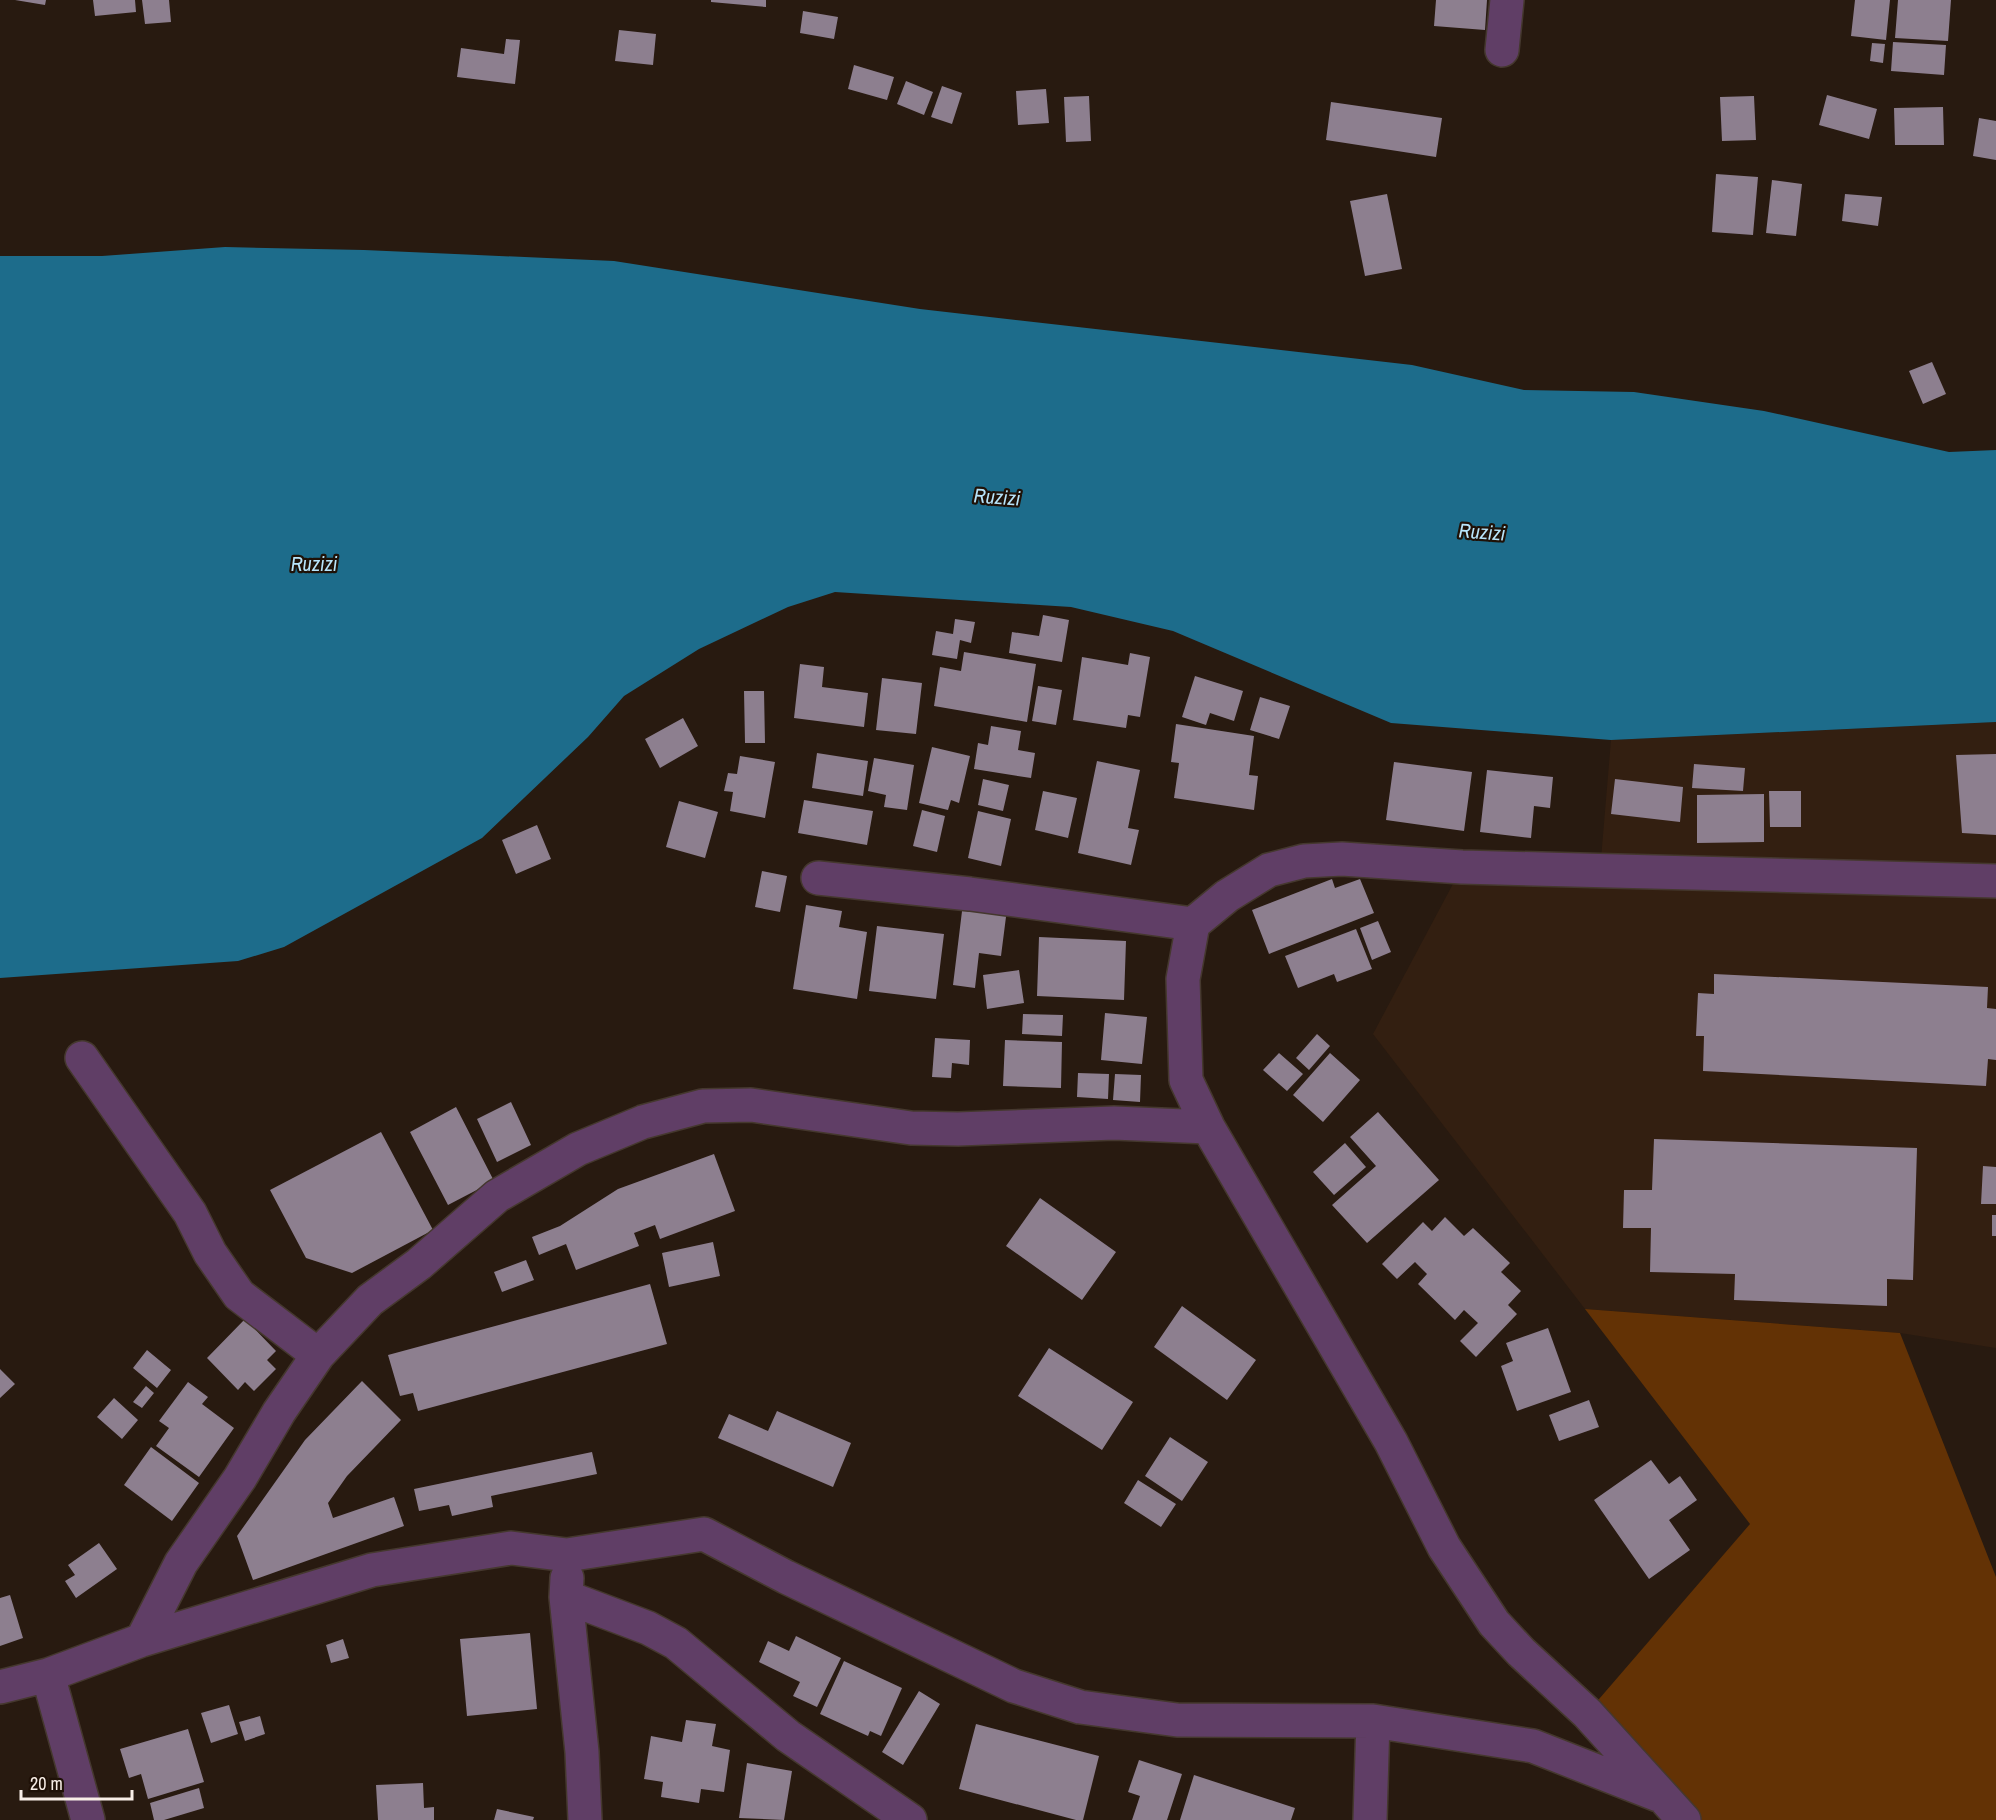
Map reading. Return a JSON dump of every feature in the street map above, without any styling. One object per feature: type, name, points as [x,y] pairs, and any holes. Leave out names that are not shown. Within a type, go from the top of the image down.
[{"type":"street","points":[[1502,50],[1507,0]]},
{"type":"street","points":[[1674,1809],[1587,1713],[1521,1652],[1494,1623],[1444,1547],[1391,1443],[1208,1127],[1186,1080],[1183,979],[1193,924],[1227,896],[1269,870],[1304,861],[1342,859],[1462,867],[1996,881]]},
{"type":"street","points":[[818,878],[970,894],[1193,924]]},
{"type":"street","points":[[82,1058],[190,1213],[210,1253],[239,1294],[318,1356]]},
{"type":"street","points":[[142,1640],[181,1563],[240,1478],[279,1412],[318,1356],[370,1300],[419,1264],[497,1197],[578,1149],[643,1122],[703,1106],[751,1105],[911,1128],[958,1129],[1114,1124],[1208,1127]]},
{"type":"street","points":[[88,1820],[16,1687],[142,1640],[372,1570],[511,1548],[567,1555],[704,1534],[786,1577],[1014,1686],[1080,1707],[1176,1720],[1373,1721],[1533,1746],[1674,1809]]},
{"type":"street","points":[[567,1555],[566,1597],[582,1752],[585,1820]]},
{"type":"street","points":[[566,1597],[648,1628],[676,1643],[788,1736],[910,1820]]},
{"type":"street","points":[[1370,1820],[1373,1721]]},
{"type":"shaded area","points":[[1996,722],[1996,1348],[1900,1333],[1585,1309],[1373,1034],[1462,867],[1600,871],[1611,740]]},
{"type":"shaded area","points":[[1585,1309],[1900,1333],[1996,1577],[1996,1820],[1684,1820],[1587,1713],[1750,1524]]},
{"type":"water","name":"Ruzizi","points":[[225,247],[364,250],[614,261],[920,309],[1412,365],[1524,390],[1634,392],[1764,411],[1949,452],[1996,450],[1996,722],[1611,740],[1391,723],[1173,631],[1071,607],[835,592],[788,607],[699,649],[624,696],[588,737],[482,838],[284,947],[238,961],[0,978],[0,256],[102,256]]},
{"type":"building","points":[[15,0],[46,0],[45,5]]},
{"type":"building","points":[[93,0],[135,0],[136,12],[95,16]]},
{"type":"building","points":[[142,0],[169,0],[171,22],[145,24]]},
{"type":"building","points":[[711,0],[766,0],[766,7],[711,2]]},
{"type":"building","points":[[1436,0],[1487,0],[1485,30],[1434,26]]},
{"type":"building","points":[[1855,0],[1890,0],[1886,40],[1851,36]]},
{"type":"building","points":[[1898,0],[1951,0],[1948,41],[1895,38]]},
{"type":"building","points":[[803,11],[838,17],[834,39],[800,33]]},
{"type":"building","points":[[619,30],[656,34],[653,65],[615,61]]},
{"type":"building","points":[[506,39],[520,40],[515,84],[457,77],[461,48],[504,54]]},
{"type":"building","points":[[1893,42],[1946,45],[1944,75],[1891,71]]},
{"type":"building","points":[[1872,43],[1885,44],[1883,63],[1870,61]]},
{"type":"building","points":[[854,65],[894,77],[887,100],[848,89]]},
{"type":"building","points":[[906,81],[933,92],[924,115],[897,104]]},
{"type":"building","points":[[942,86],[962,93],[952,124],[931,117]]},
{"type":"building","points":[[1046,89],[1049,123],[1018,125],[1016,91]]},
{"type":"building","points":[[1827,95],[1877,109],[1869,139],[1819,125]]},
{"type":"building","points":[[1089,96],[1091,141],[1066,142],[1064,97]]},
{"type":"building","points":[[1754,96],[1756,140],[1722,141],[1720,97]]},
{"type":"building","points":[[1331,102],[1442,118],[1436,157],[1326,140]]},
{"type":"building","points":[[1943,107],[1944,145],[1895,145],[1894,108]]},
{"type":"building","points":[[1979,118],[1996,121],[1996,160],[1973,156]]},
{"type":"building","points":[[1716,174],[1758,177],[1753,235],[1712,232]]},
{"type":"building","points":[[1772,180],[1802,184],[1796,236],[1766,233]]},
{"type":"building","points":[[1387,194],[1402,269],[1365,276],[1350,201]]},
{"type":"building","points":[[1845,194],[1882,197],[1878,226],[1842,221]]},
{"type":"building","points":[[1932,362],[1946,394],[1923,404],[1909,371]]},
{"type":"building","points":[[1043,615],[1069,620],[1062,662],[1009,653],[1012,632],[1039,636]]},
{"type":"building","points":[[955,619],[975,622],[971,643],[960,640],[957,659],[932,655],[936,631],[953,634]]},
{"type":"building","points":[[964,652],[1036,664],[1027,722],[934,706],[940,667],[961,671]]},
{"type":"building","points":[[1130,653],[1150,657],[1140,717],[1128,715],[1126,728],[1073,720],[1082,657],[1128,665]]},
{"type":"building","points":[[800,664],[824,667],[822,687],[868,693],[864,727],[794,718]]},
{"type":"building","points":[[1195,676],[1243,691],[1234,721],[1210,713],[1206,725],[1182,717]]},
{"type":"building","points":[[882,678],[922,683],[916,734],[876,730]]},
{"type":"building","points":[[1038,686],[1062,690],[1056,725],[1032,721]]},
{"type":"building","points":[[744,691],[764,691],[765,743],[745,743]]},
{"type":"building","points":[[1260,697],[1290,706],[1279,739],[1250,730]]},
{"type":"building","points":[[683,718],[698,746],[660,768],[645,739]]},
{"type":"building","points":[[1176,724],[1254,736],[1249,775],[1258,776],[1254,810],[1174,798],[1179,763],[1171,762]]},
{"type":"building","points":[[991,726],[1021,731],[1018,750],[1035,753],[1031,778],[974,769],[978,743],[988,745]]},
{"type":"building","points":[[932,747],[970,756],[959,803],[951,800],[948,810],[919,803]]},
{"type":"building","points":[[817,753],[868,761],[863,796],[812,788]]},
{"type":"building","points":[[1996,754],[1996,835],[1962,833],[1956,755]]},
{"type":"building","points":[[740,756],[775,762],[765,818],[730,811],[733,792],[724,791],[728,773],[737,774]]},
{"type":"building","points":[[874,758],[914,765],[907,810],[884,807],[886,795],[868,791]]},
{"type":"building","points":[[1097,761],[1140,770],[1128,828],[1139,830],[1131,865],[1078,853]]},
{"type":"building","points":[[1394,762],[1472,772],[1464,831],[1386,820]]},
{"type":"building","points":[[1694,764],[1745,768],[1743,791],[1692,788]]},
{"type":"building","points":[[1487,770],[1553,777],[1550,808],[1534,806],[1531,838],[1480,832]]},
{"type":"building","points":[[983,779],[1009,785],[1003,811],[978,805]]},
{"type":"building","points":[[1615,779],[1683,787],[1680,822],[1611,814]]},
{"type":"building","points":[[1043,791],[1077,798],[1068,838],[1035,830]]},
{"type":"building","points":[[1769,791],[1801,791],[1801,827],[1770,827]]},
{"type":"building","points":[[1764,794],[1764,842],[1697,843],[1697,795]]},
{"type":"building","points":[[804,800],[873,811],[867,845],[798,833]]},
{"type":"building","points":[[679,801],[718,812],[705,858],[666,847]]},
{"type":"building","points":[[922,810],[945,816],[937,852],[913,846]]},
{"type":"building","points":[[978,811],[1011,819],[1001,866],[968,858]]},
{"type":"building","points":[[537,825],[551,859],[516,874],[502,840]]},
{"type":"building","points":[[762,871],[787,876],[780,912],[755,907]]},
{"type":"building","points":[[1332,879],[1335,888],[1360,879],[1374,913],[1269,954],[1252,910]]},
{"type":"building","points":[[963,903],[1007,909],[1001,956],[979,953],[975,988],[953,985]]},
{"type":"building","points":[[806,905],[842,911],[839,927],[867,932],[857,999],[793,989]]},
{"type":"building","points":[[1378,921],[1391,952],[1372,960],[1360,928]]},
{"type":"building","points":[[877,926],[944,934],[936,999],[869,991]]},
{"type":"building","points":[[1356,929],[1372,969],[1337,982],[1334,974],[1298,988],[1285,956]]},
{"type":"building","points":[[1039,937],[1126,941],[1124,1000],[1037,996]]},
{"type":"building","points":[[1019,970],[1024,1003],[987,1009],[983,975]]},
{"type":"building","points":[[1714,974],[1988,987],[1987,1008],[1996,1009],[1996,1060],[1988,1059],[1986,1086],[1703,1071],[1704,1036],[1696,1036],[1698,993],[1714,994]]},
{"type":"building","points":[[1105,1013],[1147,1017],[1142,1064],[1101,1060]]},
{"type":"building","points":[[1023,1014],[1063,1015],[1062,1036],[1022,1034]]},
{"type":"building","points":[[1317,1034],[1330,1046],[1309,1070],[1296,1058]]},
{"type":"building","points":[[935,1038],[970,1040],[969,1065],[952,1063],[951,1078],[932,1077]]},
{"type":"building","points":[[1005,1040],[1062,1042],[1061,1088],[1003,1086]]},
{"type":"building","points":[[1279,1053],[1303,1074],[1287,1091],[1263,1070]]},
{"type":"building","points":[[1330,1053],[1360,1080],[1323,1122],[1293,1095]]},
{"type":"building","points":[[1078,1073],[1109,1074],[1108,1099],[1077,1097]]},
{"type":"building","points":[[1115,1074],[1141,1075],[1140,1102],[1113,1100]]},
{"type":"building","points":[[511,1102],[531,1145],[497,1162],[477,1119]]},
{"type":"building","points":[[456,1107],[494,1181],[448,1205],[410,1132]]},
{"type":"building","points":[[1378,1112],[1439,1180],[1367,1243],[1332,1205],[1376,1166],[1350,1137]]},
{"type":"building","points":[[381,1132],[433,1230],[352,1273],[306,1258],[270,1190]]},
{"type":"building","points":[[1654,1139],[1917,1148],[1913,1280],[1887,1279],[1887,1306],[1734,1300],[1735,1274],[1650,1272],[1651,1228],[1623,1228],[1624,1190],[1652,1190]]},
{"type":"building","points":[[1345,1143],[1366,1167],[1334,1195],[1313,1172]]},
{"type":"building","points":[[714,1154],[735,1211],[660,1239],[655,1225],[634,1233],[639,1246],[576,1270],[566,1244],[539,1255],[532,1237],[560,1226],[618,1189]]},
{"type":"building","points":[[1983,1166],[1996,1167],[1996,1204],[1981,1204]]},
{"type":"building","points":[[1040,1198],[1116,1252],[1082,1300],[1006,1246]]},
{"type":"building","points":[[1992,1215],[1996,1215],[1996,1236],[1992,1236]]},
{"type":"building","points":[[1445,1217],[1464,1236],[1473,1228],[1510,1263],[1501,1272],[1521,1291],[1508,1305],[1517,1314],[1476,1357],[1460,1341],[1478,1323],[1464,1310],[1455,1320],[1418,1284],[1427,1274],[1415,1262],[1397,1279],[1382,1264],[1423,1222],[1432,1231]]},
{"type":"building","points":[[713,1242],[720,1276],[669,1287],[662,1253]]},
{"type":"building","points":[[526,1260],[534,1280],[502,1292],[494,1272]]},
{"type":"building","points":[[650,1284],[667,1344],[418,1411],[413,1393],[400,1396],[388,1355]]},
{"type":"building","points":[[1182,1306],[1256,1360],[1227,1400],[1154,1347]]},
{"type":"building","points":[[245,1319],[276,1351],[267,1360],[276,1369],[254,1391],[245,1382],[238,1390],[207,1358]]},
{"type":"building","points":[[1548,1328],[1571,1392],[1517,1411],[1501,1366],[1513,1361],[1506,1343]]},
{"type":"building","points":[[1049,1348],[1133,1402],[1102,1450],[1018,1396]]},
{"type":"building","points":[[147,1350],[171,1370],[157,1388],[133,1368]]},
{"type":"building","points":[[0,1369],[15,1384],[0,1398]]},
{"type":"building","points":[[362,1381],[401,1420],[347,1476],[328,1503],[333,1518],[394,1497],[404,1526],[253,1580],[237,1536],[305,1440]]},
{"type":"building","points":[[188,1382],[208,1397],[202,1404],[234,1428],[199,1477],[156,1446],[169,1428],[159,1421]]},
{"type":"building","points":[[146,1386],[154,1393],[142,1408],[133,1402]]},
{"type":"building","points":[[114,1398],[138,1420],[122,1439],[97,1417]]},
{"type":"building","points":[[1589,1400],[1599,1427],[1559,1441],[1549,1415]]},
{"type":"building","points":[[777,1411],[851,1443],[833,1487],[718,1438],[729,1414],[768,1431]]},
{"type":"building","points":[[1170,1437],[1208,1462],[1182,1501],[1145,1476]]},
{"type":"building","points":[[151,1447],[199,1483],[172,1521],[124,1485]]},
{"type":"building","points":[[592,1452],[597,1474],[491,1496],[493,1507],[452,1516],[449,1505],[419,1511],[414,1489]]},
{"type":"building","points":[[1651,1460],[1669,1484],[1680,1476],[1697,1500],[1669,1520],[1690,1550],[1649,1579],[1594,1500]]},
{"type":"building","points":[[1138,1480],[1176,1504],[1161,1527],[1124,1503]]},
{"type":"building","points":[[99,1543],[117,1569],[76,1598],[65,1581],[75,1575],[68,1565]]},
{"type":"building","points":[[10,1595],[23,1638],[0,1646],[0,1598]]},
{"type":"building","points":[[530,1633],[537,1709],[467,1716],[460,1639]]},
{"type":"building","points":[[796,1636],[841,1658],[817,1707],[793,1696],[800,1682],[759,1662],[768,1641],[789,1651]]},
{"type":"building","points":[[343,1639],[349,1658],[331,1663],[326,1645]]},
{"type":"building","points":[[844,1661],[902,1688],[881,1736],[870,1731],[868,1736],[820,1714]]},
{"type":"building","points":[[919,1691],[940,1704],[903,1765],[882,1752]]},
{"type":"building","points":[[229,1705],[238,1734],[211,1743],[201,1713]]},
{"type":"building","points":[[260,1716],[265,1734],[245,1741],[239,1722]]},
{"type":"building","points":[[686,1720],[716,1724],[712,1746],[730,1750],[724,1792],[701,1789],[699,1803],[661,1797],[663,1782],[644,1779],[651,1736],[682,1742]]},
{"type":"building","points":[[976,1724],[1099,1756],[1083,1820],[959,1789]]},
{"type":"building","points":[[188,1729],[204,1782],[148,1799],[141,1774],[129,1778],[120,1749]]},
{"type":"building","points":[[1139,1760],[1182,1774],[1167,1820],[1132,1820],[1140,1796],[1128,1792]]},
{"type":"building","points":[[747,1763],[792,1771],[784,1820],[739,1818]]},
{"type":"building","points":[[1194,1775],[1295,1808],[1291,1820],[1180,1820]]},
{"type":"building","points":[[423,1783],[424,1808],[434,1807],[434,1820],[378,1820],[376,1785]]},
{"type":"building","points":[[199,1788],[204,1808],[164,1820],[154,1820],[150,1803]]},
{"type":"building","points":[[497,1809],[534,1817],[533,1820],[494,1820]]}]
